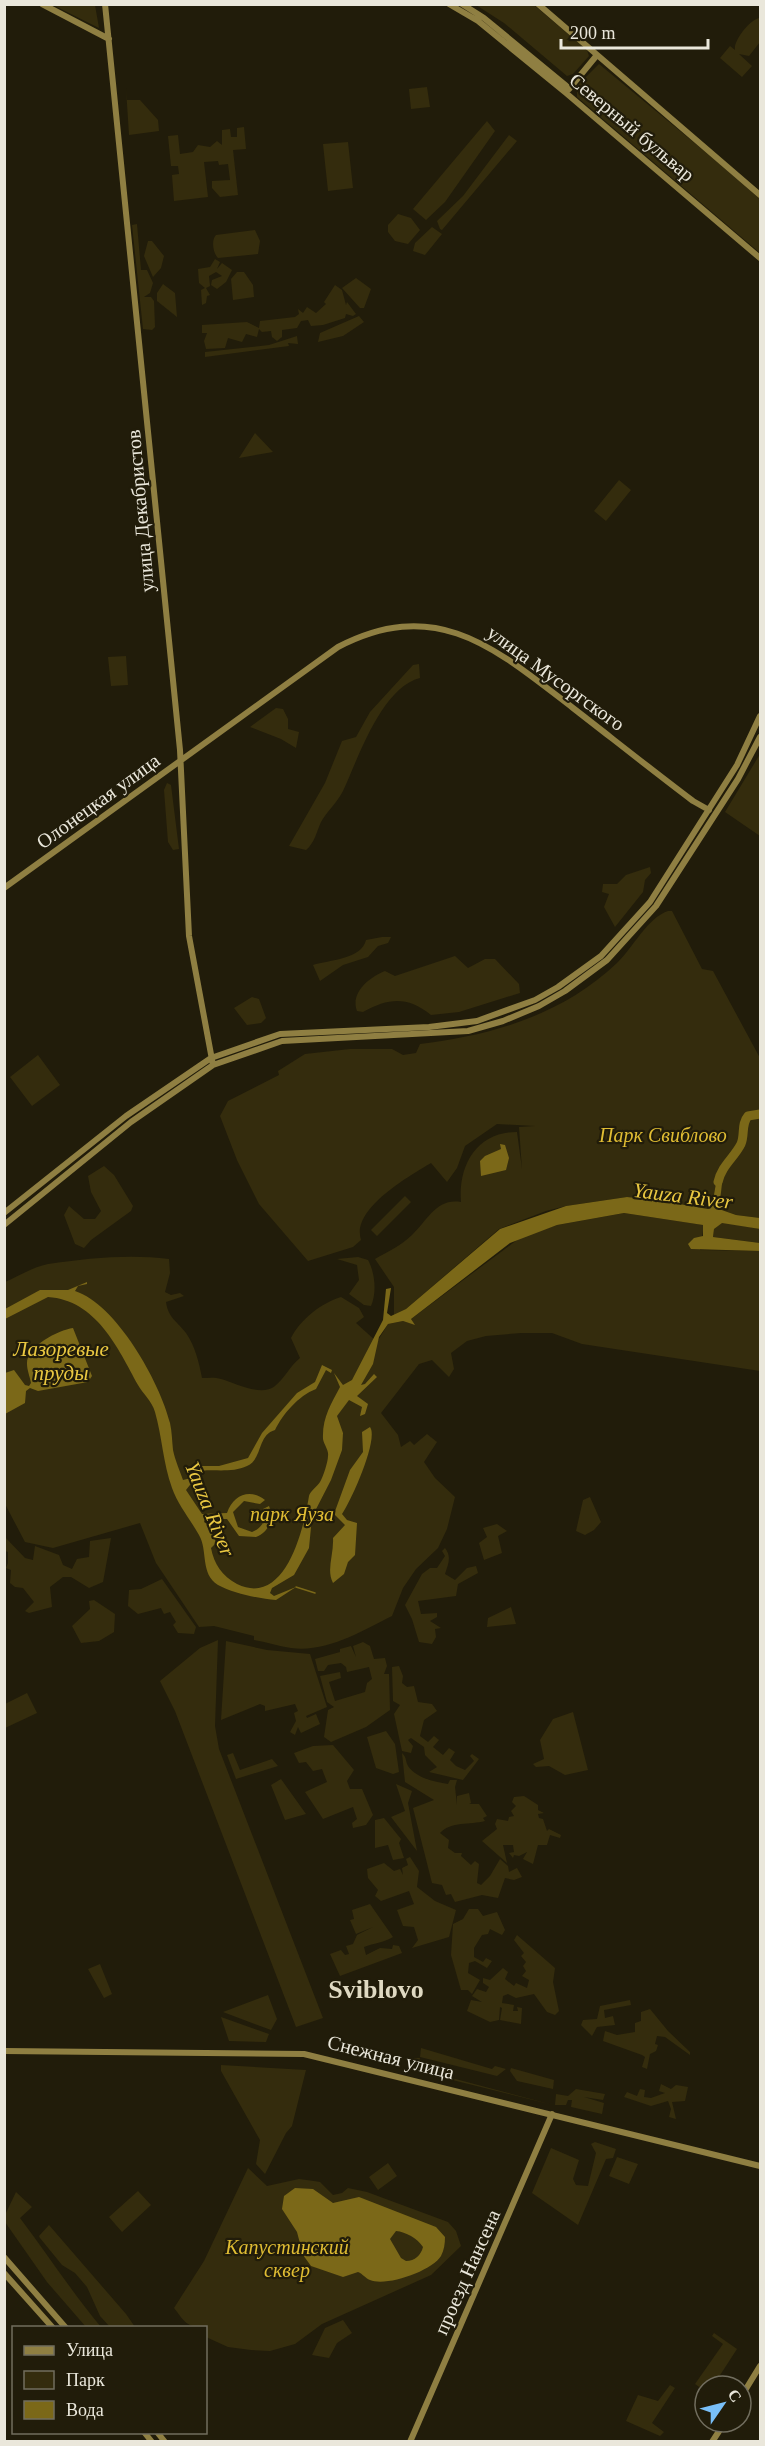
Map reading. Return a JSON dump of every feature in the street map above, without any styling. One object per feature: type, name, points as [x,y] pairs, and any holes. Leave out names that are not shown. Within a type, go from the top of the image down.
[{"type":"main road","points":[[42,4],[109,39]]},
{"type":"main road","name":"улица Декабристов","points":[[105,4],[181,762],[189,936],[212,1062]]},
{"type":"main road","name":"Северный бульвар","points":[[449,4],[478,21],[568,90]]},
{"type":"main road","name":"Северный бульвар","points":[[462,4],[484,18],[760,258]]},
{"type":"main road","name":"Северный бульвар","points":[[538,4],[760,195]]},
{"type":"main road","points":[[568,90],[597,55]]},
{"type":"main road","name":"улица Мусоргского","points":[[181,762],[344,644],[380,631],[430,627],[460,633],[492,647],[693,801],[715,813]]},
{"type":"main road","points":[[4,1213],[126,1116],[212,1062],[280,1034],[429,1027],[477,1021],[535,1000],[581,972],[627,930],[650,902],[738,762],[760,716]]},
{"type":"main road","points":[[4,1225],[131,1122],[212,1062],[282,1041],[468,1030],[539,1006],[585,977],[632,934],[656,906],[760,736]]},
{"type":"main road","name":"Олонецкая улица","points":[[4,888],[181,762]]},
{"type":"main road","name":"Снежная улица","points":[[4,2051],[304,2054],[760,2166]]},
{"type":"main road","name":"проезд Нансена","points":[[410,2442],[552,2114]]},
{"type":"main road","points":[[4,2257],[64,2326]]},
{"type":"main road","points":[[4,2273],[51,2326]]},
{"type":"green space","points":[[53,5],[95,5],[99,28]]},
{"type":"green space","points":[[476,5],[534,5],[587,50],[589,56],[573,74],[567,76],[504,23]]},
{"type":"green space","points":[[760,18],[760,42],[749,56],[739,54],[752,66],[742,77],[720,58],[730,46],[735,50],[743,31]]},
{"type":"green space","points":[[599,64],[760,197],[760,253],[577,97],[577,86]]},
{"type":"green space","points":[[427,87],[430,107],[411,109],[409,89]]},
{"type":"green space","points":[[126,88],[127,100],[140,100],[158,120],[159,131],[129,135]]},
{"type":"green space","points":[[487,121],[495,131],[445,202],[426,220],[413,209]]},
{"type":"green space","points":[[244,127],[246,149],[233,150],[238,195],[220,197],[212,188],[212,181],[230,180],[228,164],[219,165],[218,161],[204,162],[208,197],[174,201],[172,175],[179,174],[178,166],[171,166],[168,136],[178,135],[180,154],[193,152],[198,145],[210,147],[217,141],[222,145],[222,130],[230,129],[231,137],[237,137],[237,128]]},
{"type":"green space","points":[[509,135],[517,141],[442,230],[440,229],[437,221],[463,196]]},
{"type":"green space","points":[[348,142],[353,188],[328,191],[323,144]]},
{"type":"green space","points":[[398,214],[411,218],[420,230],[408,244],[395,241],[388,232],[388,225]]},
{"type":"green space","points":[[137,224],[141,270],[147,270],[153,283],[150,293],[144,297],[151,297],[154,301],[155,327],[152,330],[143,329],[132,225]]},
{"type":"green space","points":[[432,227],[442,234],[425,255],[413,251],[415,243]]},
{"type":"green space","points":[[255,230],[260,241],[258,254],[218,258],[216,256],[213,243],[216,235]]},
{"type":"green space","points":[[148,241],[152,241],[164,256],[161,268],[153,277],[144,256]]},
{"type":"green space","points":[[215,259],[220,262],[217,269],[222,263],[232,270],[226,282],[217,289],[211,285],[212,280],[222,276],[216,272],[209,276],[210,286],[206,288],[210,295],[207,296],[206,303],[202,305],[201,290],[205,288],[199,283],[198,269],[210,267]]},
{"type":"green space","points":[[237,272],[244,272],[253,285],[254,297],[233,300],[231,279]]},
{"type":"green space","points":[[356,278],[371,289],[364,308],[360,308],[342,288]]},
{"type":"green space","points":[[163,284],[175,293],[177,317],[157,301],[157,293]]},
{"type":"green space","points":[[335,285],[342,290],[346,305],[347,302],[356,314],[353,316],[346,314],[345,318],[323,325],[311,326],[308,320],[301,321],[297,328],[282,330],[282,337],[277,341],[272,337],[271,331],[262,332],[259,329],[257,337],[246,334],[242,342],[228,338],[225,348],[206,349],[204,341],[207,333],[202,333],[202,325],[247,322],[259,328],[260,321],[295,317],[299,314],[298,309],[303,313],[307,307],[316,313],[326,304],[324,302]]},
{"type":"green space","points":[[359,316],[364,322],[343,336],[318,342],[320,333]]},
{"type":"green space","points":[[297,336],[298,344],[288,343],[289,346],[205,357],[205,352],[269,345]]},
{"type":"green space","points":[[255,433],[273,452],[239,458]]},
{"type":"green space","points":[[619,480],[631,490],[606,521],[594,511]]},
{"type":"green space","points":[[126,656],[128,685],[111,686],[108,657]]},
{"type":"green space","points":[[419,664],[420,678],[406,684],[394,695],[372,726],[343,791],[321,822],[311,844],[306,850],[289,846],[325,783],[342,741],[356,737],[370,712],[413,665]]},
{"type":"green space","points":[[276,708],[283,709],[288,719],[288,729],[299,732],[296,748],[281,739],[250,727]]},
{"type":"green space","points":[[760,754],[760,836],[725,812]]},
{"type":"green space","points":[[167,783],[171,785],[179,849],[173,850],[168,842],[164,790]]},
{"type":"green space","points":[[650,867],[651,873],[645,880],[643,892],[615,927],[604,907],[609,894],[602,892],[603,884],[617,884],[626,875]]},
{"type":"green space","name":"Парк Свиблово","points":[[672,911],[702,969],[713,971],[760,1058],[760,1218],[736,1215],[719,1209],[723,1170],[716,1183],[712,1206],[708,1209],[627,1197],[546,1211],[499,1229],[406,1309],[394,1315],[394,1287],[375,1259],[408,1239],[433,1211],[445,1203],[461,1202],[463,1175],[473,1153],[481,1144],[503,1133],[517,1132],[522,1169],[519,1127],[535,1126],[497,1124],[465,1146],[457,1168],[447,1182],[431,1163],[396,1185],[373,1206],[364,1217],[360,1228],[361,1240],[353,1247],[308,1261],[259,1204],[237,1160],[220,1116],[228,1101],[279,1075],[278,1071],[305,1054],[350,1049],[392,1049],[403,1055],[416,1053],[420,1044],[474,1035],[525,1020],[550,1009],[596,981],[623,957],[653,920]]},
{"type":"green space","points":[[391,937],[388,943],[378,946],[368,957],[343,965],[320,981],[313,965],[352,955],[363,946],[366,940]]},
{"type":"green space","points":[[455,956],[468,968],[485,959],[495,959],[519,984],[520,993],[459,1012],[431,1015],[414,1005],[398,1001],[381,1004],[363,1012],[357,1011],[356,998],[359,992],[368,981],[379,974],[385,971],[395,976]]},
{"type":"green space","points":[[252,997],[259,999],[266,1018],[261,1023],[247,1025],[234,1008]]},
{"type":"green space","points":[[38,1055],[60,1085],[32,1106],[10,1077]]},
{"type":"green space","points":[[104,1166],[114,1175],[133,1206],[131,1211],[91,1240],[84,1248],[75,1244],[64,1215],[69,1206],[84,1219],[95,1219],[101,1211],[91,1192],[88,1176]]},
{"type":"green space","points":[[405,1196],[411,1202],[377,1236],[371,1230]]},
{"type":"green space","name":"парк Яуза","points":[[624,1213],[704,1225],[700,1250],[760,1251],[760,1371],[582,1344],[552,1333],[486,1336],[467,1341],[451,1353],[454,1369],[449,1377],[432,1360],[419,1364],[381,1413],[398,1435],[401,1447],[410,1441],[414,1445],[427,1434],[437,1442],[424,1462],[435,1478],[455,1497],[447,1529],[438,1548],[416,1569],[403,1588],[392,1616],[356,1634],[330,1644],[304,1649],[254,1640],[254,1636],[214,1626],[199,1627],[156,1563],[140,1523],[53,1548],[25,1542],[5,1504],[5,1282],[26,1272],[48,1264],[94,1258],[169,1259],[170,1273],[165,1292],[171,1295],[180,1293],[184,1296],[166,1302],[167,1307],[171,1316],[192,1343],[202,1378],[219,1378],[255,1390],[263,1390],[275,1386],[282,1380],[300,1358],[291,1338],[295,1331],[319,1308],[333,1300],[341,1297],[359,1308],[364,1317],[356,1323],[377,1342],[388,1324],[403,1321],[413,1324],[411,1319],[521,1237],[557,1225]]},
{"type":"green space","points":[[722,1222],[760,1229],[760,1243],[713,1237],[714,1229]]},
{"type":"green space","points":[[358,1257],[368,1260],[372,1271],[375,1289],[371,1306],[364,1305],[349,1294],[359,1280],[357,1265],[337,1259]]},
{"type":"green space","points":[[590,1497],[601,1522],[585,1535],[576,1531],[583,1500]]},
{"type":"green space","points":[[497,1524],[507,1531],[498,1536],[502,1553],[484,1560],[479,1543],[487,1537],[483,1528]]},
{"type":"green space","points":[[4,1536],[25,1558],[33,1560],[35,1546],[59,1555],[63,1565],[72,1569],[77,1559],[89,1557],[90,1541],[111,1538],[103,1582],[89,1588],[71,1577],[63,1577],[50,1587],[52,1607],[29,1613],[25,1611],[34,1602],[23,1588],[15,1587],[10,1583],[11,1570],[6,1568],[8,1552],[5,1551]]},
{"type":"green space","points":[[445,1548],[449,1558],[445,1574],[455,1580],[467,1568],[476,1566],[478,1573],[458,1584],[456,1596],[418,1601],[421,1614],[437,1613],[437,1617],[430,1621],[441,1628],[435,1629],[436,1637],[432,1644],[419,1642],[405,1605],[422,1574],[430,1568],[437,1568],[445,1556],[442,1551]]},
{"type":"green space","points":[[162,1579],[196,1627],[194,1634],[178,1633],[173,1625],[176,1622],[170,1612],[164,1614],[161,1608],[138,1614],[128,1606],[129,1590],[141,1589]]},
{"type":"green space","points":[[94,1600],[115,1614],[114,1632],[99,1641],[81,1643],[72,1626],[90,1609],[89,1601]]},
{"type":"green space","points":[[511,1607],[516,1624],[487,1627],[488,1618]]},
{"type":"green space","points":[[218,1640],[215,1726],[219,1749],[323,2018],[296,2027],[175,1711],[160,1681],[200,1648]]},
{"type":"green space","points":[[226,1641],[267,1650],[310,1654],[327,1707],[306,1716],[307,1718],[316,1714],[320,1724],[301,1733],[298,1727],[295,1735],[290,1732],[296,1721],[294,1713],[298,1711],[295,1704],[265,1711],[265,1706],[260,1704],[221,1720]]},
{"type":"green space","points":[[363,1642],[370,1646],[374,1659],[385,1658],[387,1666],[384,1674],[389,1674],[390,1710],[366,1727],[331,1742],[324,1737],[328,1710],[334,1707],[327,1702],[320,1676],[340,1672],[341,1678],[329,1682],[335,1701],[365,1692],[367,1683],[372,1679],[369,1667],[347,1672],[346,1667],[341,1663],[328,1665],[324,1671],[318,1671],[315,1659],[340,1652],[340,1649],[351,1646],[356,1657],[353,1646]]},
{"type":"green space","points":[[399,1666],[403,1676],[402,1683],[407,1687],[414,1686],[418,1702],[432,1704],[437,1711],[424,1720],[420,1736],[428,1742],[434,1736],[439,1740],[433,1747],[443,1755],[449,1748],[455,1752],[450,1760],[465,1770],[474,1761],[470,1756],[472,1754],[479,1759],[463,1780],[429,1772],[437,1767],[425,1755],[424,1747],[411,1738],[408,1740],[413,1746],[411,1753],[402,1751],[394,1714],[400,1705],[393,1701],[392,1667]]},
{"type":"green space","points":[[27,1693],[37,1713],[5,1728],[5,1704]]},
{"type":"green space","points":[[573,1712],[588,1770],[565,1775],[549,1766],[536,1767],[533,1764],[544,1759],[540,1740],[553,1719]]},
{"type":"green space","points":[[386,1731],[395,1744],[399,1772],[393,1774],[376,1768],[367,1737]]},
{"type":"green space","points":[[333,1745],[354,1770],[347,1781],[350,1789],[362,1789],[373,1815],[366,1825],[353,1828],[352,1823],[357,1819],[353,1807],[323,1819],[305,1792],[327,1782],[322,1769],[313,1771],[306,1762],[299,1763],[294,1753],[313,1746]]},
{"type":"green space","points":[[233,1753],[240,1770],[272,1759],[278,1766],[236,1779],[227,1755]]},
{"type":"green space","points":[[402,1753],[411,1770],[421,1776],[448,1784],[450,1780],[457,1780],[455,1787],[457,1805],[457,1796],[469,1793],[471,1803],[469,1804],[479,1804],[487,1816],[483,1818],[485,1821],[455,1825],[440,1833],[449,1840],[448,1848],[455,1853],[462,1853],[461,1856],[471,1865],[475,1861],[479,1864],[477,1883],[481,1885],[490,1876],[500,1859],[508,1866],[509,1872],[517,1868],[522,1877],[514,1880],[505,1878],[498,1898],[482,1895],[455,1902],[451,1894],[446,1895],[442,1885],[432,1883],[413,1808],[434,1800],[405,1782]]},
{"type":"green space","points":[[281,1779],[306,1814],[285,1820],[271,1785]]},
{"type":"green space","points":[[396,1784],[412,1791],[408,1803],[417,1851],[391,1817],[405,1811]]},
{"type":"green space","points":[[524,1796],[538,1805],[538,1810],[544,1813],[538,1814],[539,1818],[543,1819],[547,1831],[549,1829],[561,1835],[560,1838],[550,1835],[547,1845],[538,1845],[533,1864],[523,1859],[527,1852],[519,1856],[514,1855],[513,1858],[509,1853],[514,1852],[513,1845],[503,1845],[507,1863],[482,1841],[497,1829],[495,1824],[497,1819],[508,1821],[509,1817],[514,1816],[511,1811],[516,1806],[512,1802],[514,1797]]},
{"type":"green space","points":[[384,1818],[401,1839],[399,1843],[404,1858],[393,1860],[388,1845],[375,1848],[375,1820]]},
{"type":"green space","points":[[410,1857],[419,1871],[417,1887],[435,1901],[456,1910],[449,1937],[412,1948],[418,1940],[414,1927],[403,1926],[397,1910],[414,1904],[409,1891],[381,1901],[375,1896],[378,1890],[368,1878],[367,1869],[384,1863],[394,1871],[400,1869],[403,1875],[402,1868],[408,1865],[406,1859]]},
{"type":"green space","points":[[370,1904],[393,1937],[364,1947],[366,1955],[380,1948],[392,1949],[393,1945],[399,1946],[402,1953],[340,1976],[330,1954],[341,1950],[345,1955],[349,1954],[346,1946],[353,1944],[357,1935],[373,1927],[356,1934],[350,1920],[354,1919],[352,1910]]},
{"type":"green space","points":[[469,1909],[478,1909],[483,1916],[497,1912],[505,1930],[502,1935],[490,1929],[488,1934],[482,1935],[474,1948],[474,1957],[483,1962],[486,1958],[492,1961],[487,1968],[475,1961],[469,1963],[468,1973],[480,1980],[472,1994],[468,1990],[461,1990],[451,1955],[453,1924],[463,1919]]},
{"type":"green space","points":[[517,1935],[555,1968],[553,1982],[559,2011],[555,2015],[547,2012],[534,1994],[516,1998],[508,1994],[503,1996],[502,2003],[514,2005],[513,2011],[518,2011],[517,2007],[522,2008],[521,2024],[500,2020],[502,2008],[500,2007],[499,2020],[490,2022],[467,2011],[471,2000],[482,2002],[472,1996],[477,1989],[486,1992],[489,1987],[483,1983],[483,1978],[490,1980],[503,1968],[508,1972],[505,1979],[514,1986],[516,1983],[527,1988],[529,1980],[522,1976],[526,1971],[523,1966],[526,1962],[521,1956],[524,1953],[514,1940]]},
{"type":"green space","points":[[100,1964],[112,1994],[104,1998],[88,1969]]},
{"type":"green space","points":[[268,1995],[277,2019],[271,2030],[223,2012]]},
{"type":"green space","points":[[630,2000],[631,2005],[604,2010],[605,2018],[613,2016],[615,2025],[597,2027],[592,2036],[581,2025],[583,2020],[597,2019],[600,2006]]},
{"type":"green space","points":[[650,2009],[668,2031],[690,2052],[690,2055],[665,2037],[657,2036],[655,2044],[658,2045],[656,2051],[650,2054],[647,2069],[642,2067],[645,2057],[642,2055],[603,2041],[605,2031],[617,2035],[635,2032],[635,2023],[641,2021],[641,2012]]},
{"type":"green space","points":[[221,2017],[269,2034],[266,2042],[229,2041]]},
{"type":"green space","points":[[421,2048],[492,2069],[495,2066],[506,2069],[497,2076],[420,2057]]},
{"type":"green space","points":[[414,2058],[420,2058],[418,2069],[553,2105],[412,2070]]},
{"type":"green space","points":[[221,2065],[306,2070],[292,2126],[265,2174],[256,2164],[260,2140],[221,2071]]},
{"type":"green space","points":[[511,2068],[554,2080],[553,2089],[517,2081],[510,2071]]},
{"type":"green space","points":[[661,2084],[671,2089],[676,2085],[688,2087],[685,2101],[672,2102],[676,2119],[669,2117],[671,2109],[668,2101],[651,2106],[624,2097],[627,2092],[637,2096],[640,2089],[645,2090],[644,2097],[651,2098],[665,2093],[659,2091]]},
{"type":"green space","points":[[576,2089],[605,2094],[603,2100],[584,2097],[604,2103],[602,2114],[571,2107],[572,2100],[568,2100],[566,2105],[555,2105],[556,2094],[568,2096]]},
{"type":"green space","points":[[595,2142],[616,2149],[613,2158],[606,2159],[578,2225],[532,2193],[551,2148],[579,2160],[573,2179],[576,2185],[588,2186],[596,2153],[591,2144]]},
{"type":"green space","points":[[617,2157],[638,2164],[629,2184],[609,2176]]},
{"type":"green space","points":[[388,2163],[397,2176],[378,2190],[369,2177]]},
{"type":"green space","name":"Капустинский сквер","points":[[248,2168],[267,2186],[299,2179],[320,2182],[333,2195],[342,2193],[348,2188],[367,2192],[448,2222],[456,2231],[461,2246],[431,2275],[322,2324],[295,2344],[270,2351],[228,2347],[207,2337],[207,2326],[194,2326],[187,2323],[174,2308],[204,2261]]},
{"type":"green space","points":[[138,2191],[151,2205],[122,2232],[109,2217]]},
{"type":"green space","points":[[16,2192],[32,2207],[20,2218],[100,2326],[85,2326],[47,2282],[5,2222],[5,2215]]},
{"type":"green space","points":[[49,2225],[134,2326],[109,2326],[100,2316],[87,2287],[75,2273],[62,2265],[39,2236]]},
{"type":"green space","points":[[343,2320],[352,2333],[337,2343],[329,2358],[312,2355],[325,2328]]},
{"type":"green space","points":[[714,2333],[737,2349],[721,2374],[702,2374],[723,2344],[712,2336]]},
{"type":"green space","points":[[670,2385],[675,2388],[652,2423],[664,2432],[660,2436],[626,2421],[638,2395],[658,2401]]},
{"type":"water","points":[[500,1144],[505,1145],[509,1158],[506,1170],[481,1176],[480,1161],[485,1156],[501,1149]]},
{"type":"water","points":[[724,1167],[719,1209],[736,1215],[760,1218],[760,1229],[722,1223],[714,1229],[713,1237],[760,1243],[760,1251],[691,1249],[688,1244],[694,1238],[703,1236],[703,1225],[624,1213],[557,1225],[510,1243],[411,1319],[415,1325],[403,1321],[388,1324],[379,1337],[373,1364],[361,1385],[365,1384],[374,1374],[377,1377],[357,1396],[368,1404],[365,1414],[360,1416],[362,1407],[349,1400],[337,1416],[343,1433],[342,1450],[331,1480],[312,1517],[309,1548],[294,1575],[272,1588],[270,1593],[274,1596],[296,1587],[276,1600],[231,1591],[212,1580],[206,1568],[202,1541],[172,1488],[154,1408],[104,1328],[80,1307],[65,1300],[48,1297],[5,1319],[5,1309],[40,1290],[68,1290],[87,1282],[87,1284],[78,1286],[75,1291],[106,1311],[134,1346],[157,1387],[170,1423],[173,1450],[183,1480],[191,1478],[197,1466],[219,1466],[248,1458],[262,1433],[297,1393],[315,1382],[322,1365],[332,1370],[331,1373],[326,1370],[316,1389],[297,1401],[275,1430],[265,1437],[252,1463],[236,1469],[201,1471],[186,1490],[202,1514],[227,1513],[233,1502],[243,1495],[254,1494],[265,1500],[260,1504],[244,1501],[233,1512],[238,1527],[252,1532],[263,1523],[263,1509],[269,1506],[271,1520],[264,1532],[256,1537],[239,1536],[227,1519],[205,1519],[204,1522],[211,1527],[216,1543],[211,1548],[219,1569],[237,1584],[254,1588],[268,1585],[280,1575],[290,1561],[303,1526],[310,1494],[320,1482],[327,1462],[328,1452],[323,1439],[324,1424],[340,1387],[334,1373],[343,1385],[352,1380],[383,1320],[386,1289],[391,1288],[387,1313],[391,1316],[406,1309],[500,1229],[566,1206],[627,1197],[674,1202],[677,1199],[679,1204],[708,1209],[712,1206],[716,1183]]},
{"type":"water","name":"Лазоревые пруды","points":[[73,1328],[92,1376],[88,1382],[38,1391],[30,1388],[26,1391],[25,1403],[5,1414],[5,1373],[14,1370],[25,1385],[29,1386],[31,1383],[27,1364],[32,1351],[44,1340]]},
{"type":"water","points":[[370,1427],[371,1444],[357,1484],[342,1514],[347,1520],[357,1523],[355,1555],[348,1562],[344,1574],[333,1583],[330,1567],[333,1538],[345,1525],[334,1514],[350,1470],[363,1452],[362,1432]]},
{"type":"water","points":[[295,2188],[313,2189],[333,2203],[359,2197],[436,2227],[445,2237],[445,2245],[436,2262],[408,2276],[377,2282],[358,2272],[343,2277],[311,2266],[303,2255],[297,2232],[282,2209],[284,2196]],"holes":[[[396,2231],[407,2234],[421,2244],[423,2247],[415,2259],[406,2261],[401,2258],[390,2239]]]},
{"type":"waterway","name":"Yauza River","points":[[718,1182],[722,1171],[741,1144],[746,1119],[748,1116],[760,1114]]},
{"type":"waterway","points":[[296,1587],[315,1593]]},
{"type":"district","name":"Sviblovo","points":[[376,1989]]}]
